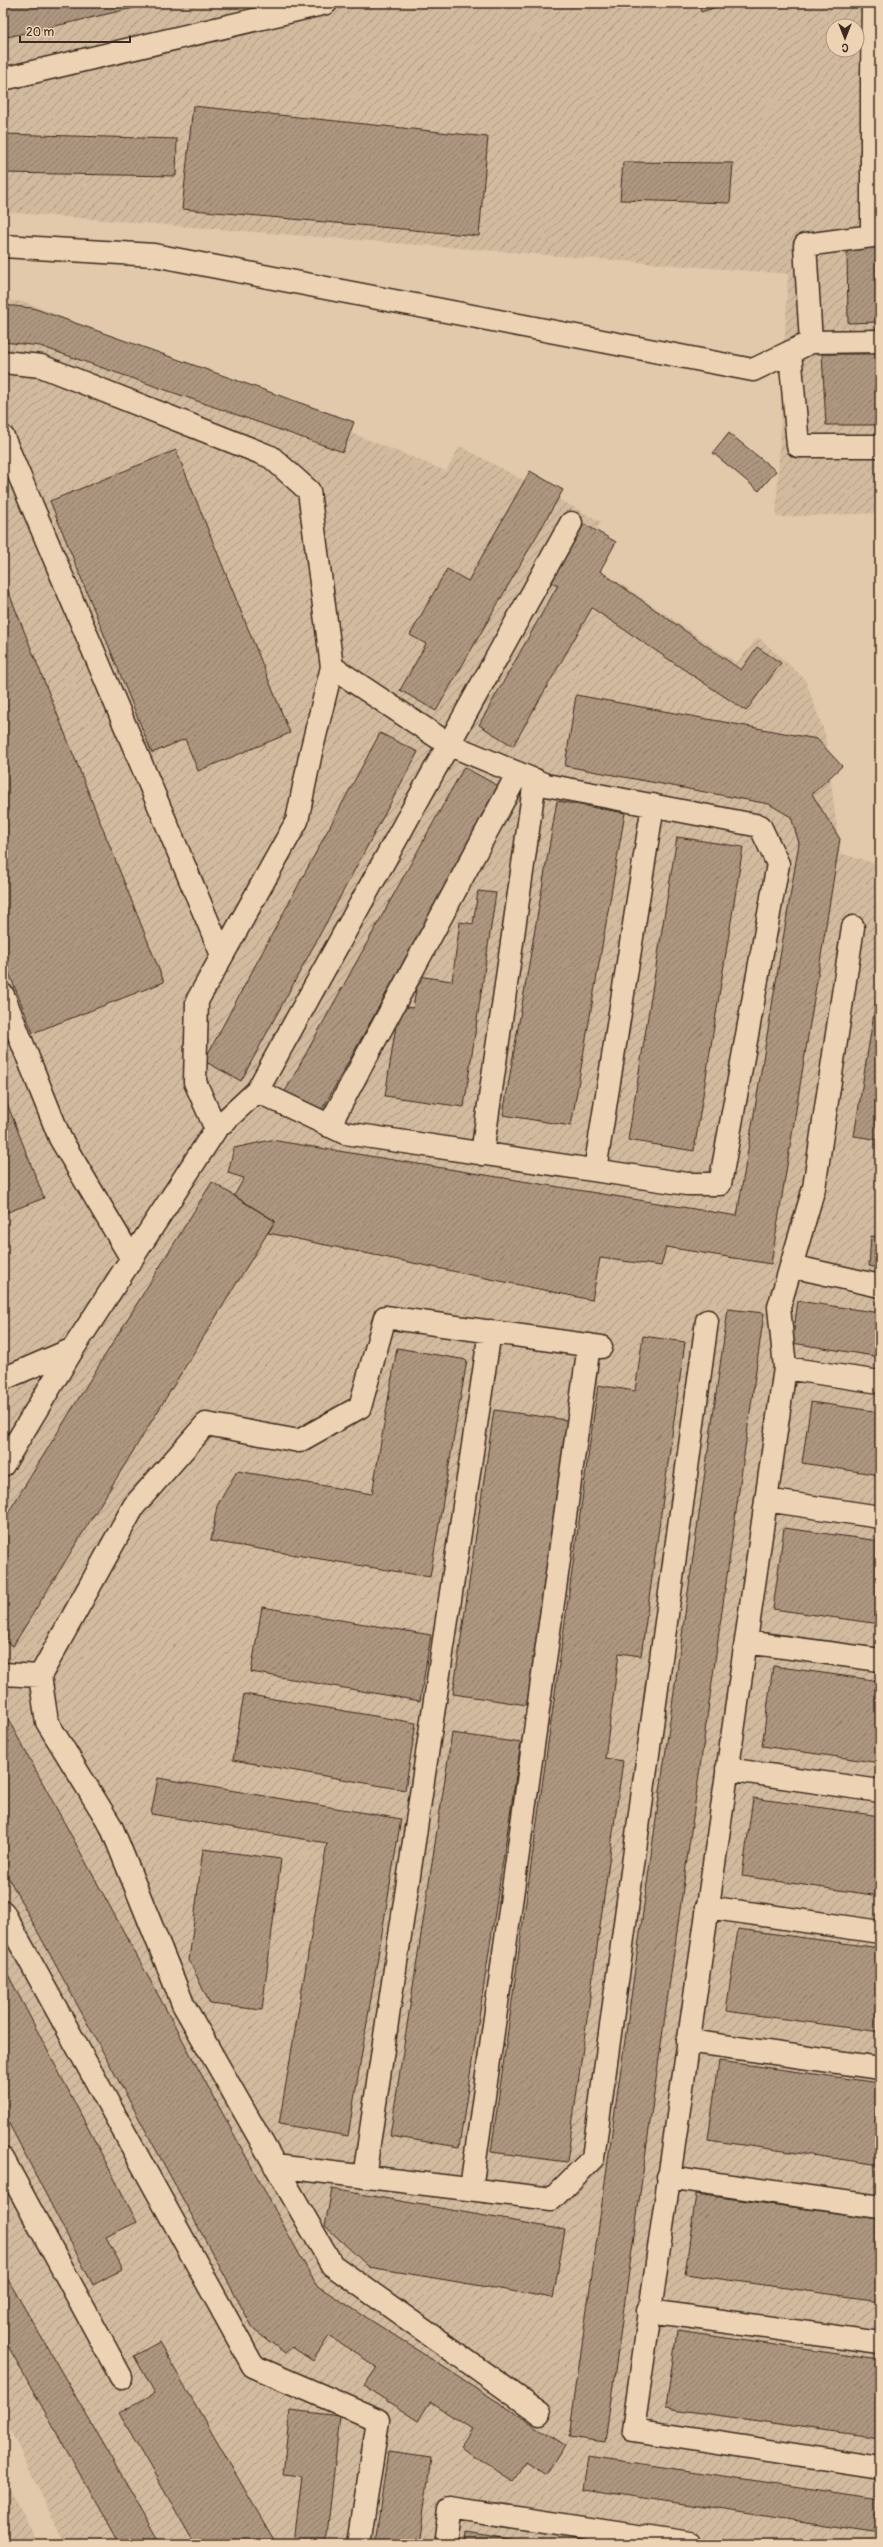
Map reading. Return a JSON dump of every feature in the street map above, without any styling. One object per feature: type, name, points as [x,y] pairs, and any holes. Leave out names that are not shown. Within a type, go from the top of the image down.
[{"type":"lane","points":[[3,79],[326,3]]},
{"type":"lane","points":[[811,342],[805,245],[876,235],[876,75],[872,3]]},
{"type":"lane","points":[[3,246],[154,255],[753,370],[811,342],[880,341]]},
{"type":"lane","points":[[790,352],[798,446],[880,446]]},
{"type":"lane","points":[[3,362],[41,366],[271,457],[309,491],[332,667],[311,752],[297,821],[197,1001],[195,1082],[216,1129]]},
{"type":"lane","points":[[3,437],[222,955]]},
{"type":"lane","points":[[3,1465],[73,1349],[216,1129],[257,1091],[571,523]]},
{"type":"lane","points":[[257,1091],[344,1133],[686,1184],[720,1184],[778,864],[760,826],[546,785],[448,744],[332,667]]},
{"type":"lane","points":[[329,1126],[526,776]]},
{"type":"lane","points":[[482,1154],[526,776]]},
{"type":"lane","points":[[595,1170],[653,805]]},
{"type":"lane","points":[[853,927],[814,1188],[779,1307],[785,1368],[668,2176],[633,2430],[880,2468]]},
{"type":"lane","points":[[3,995],[60,1138],[132,1259]]},
{"type":"lane","points":[[791,1266],[880,1286]]},
{"type":"lane","points":[[471,2189],[595,1346],[384,1316],[360,1407],[299,1441],[206,1424],[134,1506],[40,1676],[47,1722],[111,1826],[183,2004],[332,2265],[540,2413]]},
{"type":"lane","points":[[275,2166],[552,2199],[593,2158],[708,1321]]},
{"type":"lane","points":[[364,2176],[490,1331]]},
{"type":"lane","points":[[3,1379],[73,1349]]},
{"type":"lane","points":[[785,1368],[880,1382]]},
{"type":"lane","points":[[766,1500],[880,1517]]},
{"type":"lane","points":[[746,1642],[880,1660]]},
{"type":"lane","points":[[3,1674],[40,1676]]},
{"type":"lane","points":[[727,1770],[880,1792]]},
{"type":"lane","points":[[707,1907],[880,1932]]},
{"type":"lane","points":[[3,1912],[254,2366],[378,2420],[359,2544]]},
{"type":"lane","points":[[688,2041],[880,2068]]},
{"type":"lane","points":[[3,2159],[121,2377]]},
{"type":"lane","points":[[668,2176],[880,2206]]},
{"type":"lane","points":[[649,2311],[880,2343]]},
{"type":"lane","points":[[445,2544],[450,2508],[690,2544]]},
{"type":"shaded area","points":[[3,3],[880,3],[880,513],[776,517],[788,274],[3,212]]},
{"type":"shaded area","points":[[3,300],[25,302],[446,471],[460,446],[601,522],[583,558],[737,663],[758,637],[805,679],[825,734],[840,853],[880,865],[880,2544],[65,2544],[3,2415]]},
{"type":"shaded area","points":[[3,2479],[39,2544],[3,2544]]},
{"type":"building","points":[[3,3],[155,3],[3,38]]},
{"type":"building","points":[[699,3],[729,3],[701,12]]},
{"type":"building","points":[[193,106],[488,137],[479,236],[182,209]]},
{"type":"building","points":[[3,134],[177,139],[176,176],[3,173]]},
{"type":"building","points":[[623,162],[733,163],[730,203],[620,200]]},
{"type":"building","points":[[880,246],[880,322],[848,323],[847,247]]},
{"type":"building","points":[[3,305],[33,308],[354,422],[343,452],[40,346],[3,342]]},
{"type":"building","points":[[822,354],[880,354],[880,425],[826,425]]},
{"type":"building","points":[[729,433],[776,471],[759,491],[713,453]]},
{"type":"building","points":[[176,450],[290,733],[198,771],[185,739],[152,753],[50,501]]},
{"type":"building","points":[[530,471],[563,490],[436,711],[400,690],[426,644],[410,635],[447,569],[468,581]]},
{"type":"building","points":[[584,524],[616,542],[600,571],[741,670],[757,647],[781,663],[746,711],[592,608],[513,746],[479,725],[558,585],[551,582]]},
{"type":"building","points":[[3,578],[164,982],[33,1033],[3,958]]},
{"type":"building","points":[[576,695],[817,739],[842,766],[812,794],[840,839],[771,1264],[666,1247],[661,1266],[600,1258],[592,1300],[268,1233],[275,1221],[234,1196],[244,1178],[228,1173],[234,1148],[271,1140],[737,1216],[799,843],[791,817],[769,804],[565,766]]},
{"type":"building","points":[[380,733],[418,752],[241,1081],[204,1061]]},
{"type":"building","points":[[464,767],[500,787],[318,1117],[282,1097]]},
{"type":"building","points":[[557,801],[625,813],[571,1126],[503,1115]]},
{"type":"building","points":[[677,837],[743,847],[694,1151],[628,1140]]},
{"type":"building","points":[[478,891],[496,893],[464,1107],[385,1096],[399,1006],[413,1008],[418,976],[452,981],[460,922],[473,924]]},
{"type":"building","points":[[880,976],[880,1140],[854,1136]]},
{"type":"building","points":[[3,1093],[44,1198],[3,1214]]},
{"type":"building","points":[[212,1182],[275,1221],[13,1646],[3,1640],[3,1521]]},
{"type":"building","points":[[871,1236],[880,1237],[880,1268],[869,1266]]},
{"type":"building","points":[[798,1301],[880,1313],[880,1357],[792,1343]]},
{"type":"building","points":[[728,1309],[764,1313],[605,2442],[569,2437]]},
{"type":"building","points":[[643,1336],[685,1342],[641,1656],[619,1653],[605,1758],[623,1761],[567,2162],[491,2152],[598,1385],[635,1391]]},
{"type":"building","points":[[397,1348],[467,1360],[430,1577],[211,1541],[217,1506],[237,1471],[372,1494]]},
{"type":"building","points":[[811,1402],[880,1412],[880,1475],[802,1463]]},
{"type":"building","points":[[494,1410],[567,1420],[527,1705],[453,1694]]},
{"type":"building","points":[[784,1528],[880,1541],[880,1624],[773,1609]]},
{"type":"building","points":[[262,1607],[431,1635],[420,1701],[251,1672]]},
{"type":"building","points":[[773,1666],[880,1681],[880,1763],[762,1746]]},
{"type":"building","points":[[244,1694],[416,1723],[405,1790],[233,1760]]},
{"type":"building","points":[[3,1710],[316,2285],[565,2445],[546,2475],[526,2462],[513,2481],[460,2447],[472,2429],[430,2402],[418,2421],[364,2386],[377,2367],[329,2336],[313,2361],[292,2347],[285,2353],[254,2330],[3,1868]]},
{"type":"building","points":[[452,1733],[521,1743],[459,2147],[390,2136]]},
{"type":"building","points":[[158,1778],[401,1819],[348,2136],[279,2124],[327,1843],[151,1814]]},
{"type":"building","points":[[753,1798],[880,1816],[880,1896],[742,1876]]},
{"type":"building","points":[[203,1849],[281,1859],[262,2010],[210,2004],[189,1960]]},
{"type":"building","points":[[738,1929],[880,1948],[880,2032],[726,2011]]},
{"type":"building","points":[[3,1965],[137,2222],[106,2237],[123,2269],[93,2285],[3,2112]]},
{"type":"building","points":[[719,2061],[880,2083],[880,2165],[708,2140]]},
{"type":"building","points":[[332,2189],[565,2230],[553,2298],[369,2267],[325,2226]]},
{"type":"building","points":[[696,2194],[880,2219],[880,2301],[685,2274]]},
{"type":"building","points":[[3,2271],[161,2544],[119,2544],[3,2337]]},
{"type":"building","points":[[677,2331],[880,2360],[880,2438],[666,2408]]},
{"type":"building","points":[[159,2342],[274,2540],[274,2544],[195,2544],[119,2413],[155,2393],[134,2356]]},
{"type":"building","points":[[290,2410],[340,2416],[326,2544],[294,2544],[302,2476],[283,2474]]},
{"type":"building","points":[[388,2452],[431,2458],[419,2544],[375,2544]]},
{"type":"building","points":[[588,2456],[880,2499],[880,2533],[583,2489]]},
{"type":"building","points":[[464,2533],[536,2544],[463,2544]]}]
